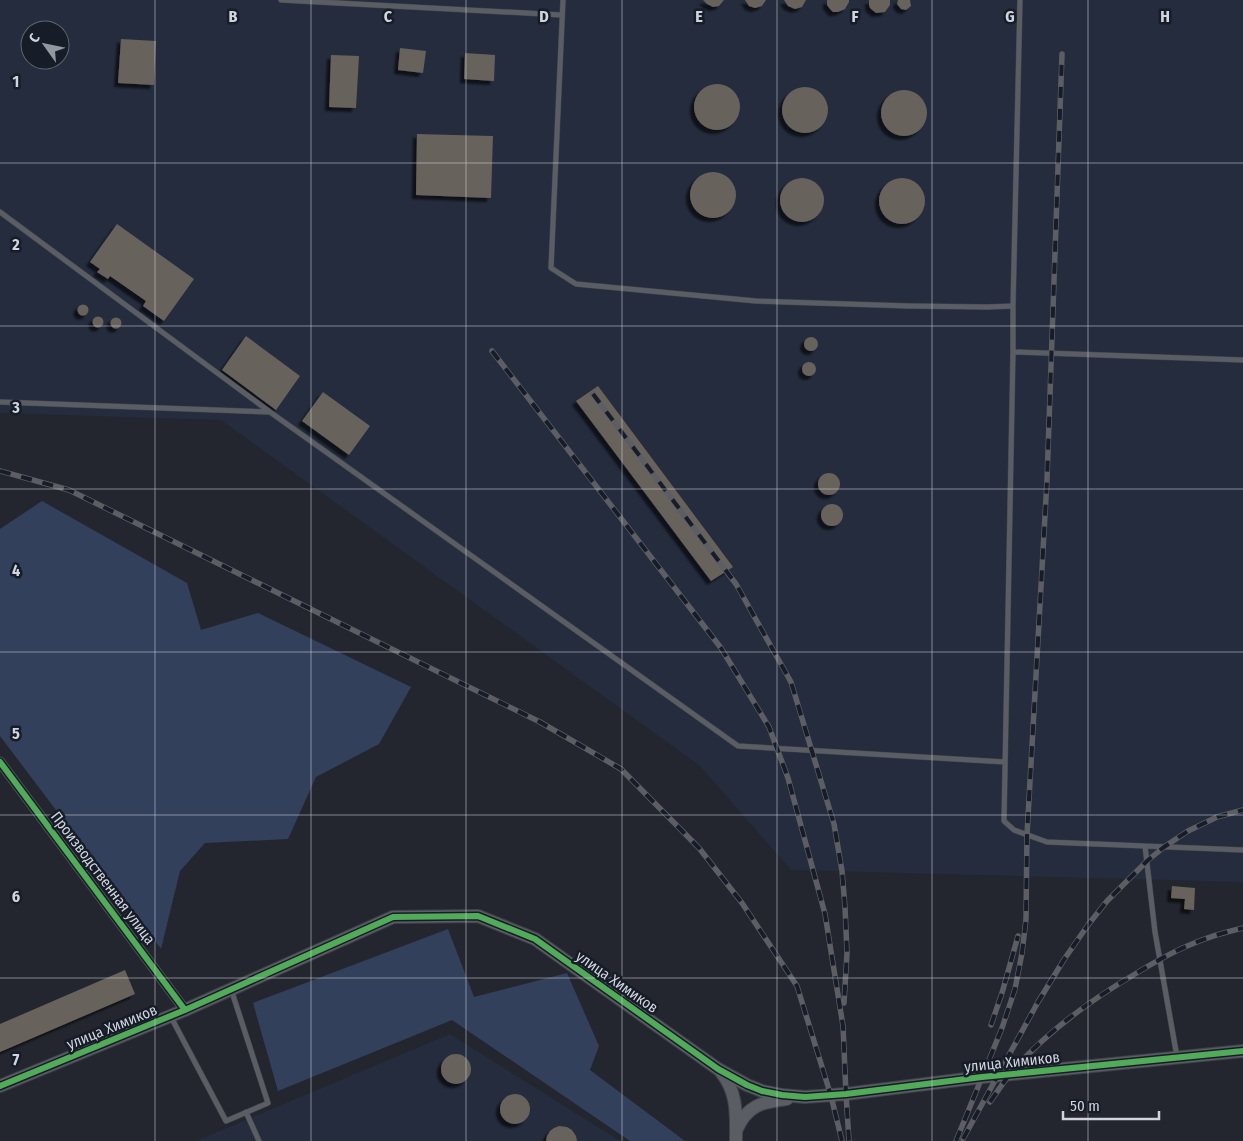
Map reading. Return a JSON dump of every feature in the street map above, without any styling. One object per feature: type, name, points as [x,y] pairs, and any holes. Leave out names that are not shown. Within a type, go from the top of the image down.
[{"type":"street","name":"Производственная улица","points":[[0,762],[185,1010]]},
{"type":"street","name":"улица Химиков","points":[[0,1086],[185,1010],[393,917],[478,916],[535,939],[718,1068],[747,1084],[782,1095],[805,1097],[838,1095],[982,1077],[1243,1051]]},
{"type":"street","points":[[718,1068],[732,1089],[736,1136]]},
{"type":"street","points":[[736,1136],[740,1120],[757,1105],[805,1097]]},
{"type":"lane","points":[[281,0],[562,15]]},
{"type":"lane","points":[[563,0],[551,268],[576,284],[756,301],[909,306],[1013,306]]},
{"type":"lane","points":[[1020,0],[1004,821],[1014,830],[1047,842],[1243,850]]},
{"type":"lane","points":[[0,212],[270,412],[738,746],[1005,762]]},
{"type":"lane","points":[[1014,352],[1243,360]]},
{"type":"lane","points":[[0,402],[270,412]]},
{"type":"lane","points":[[1145,846],[1155,932],[1177,1058]]},
{"type":"lane","points":[[170,1016],[226,1121],[268,1103],[231,989]]},
{"type":"lane","points":[[246,1112],[259,1141]]},
{"type":"shaded area","points":[[0,0],[1243,0],[1243,882],[791,870],[700,766],[221,420],[0,413]]},
{"type":"shaded area","points":[[42,501],[187,583],[201,630],[258,613],[411,687],[379,744],[316,777],[288,839],[205,843],[180,871],[161,949],[0,736],[0,529]]},
{"type":"shaded area","points":[[448,929],[474,997],[567,973],[599,1046],[590,1070],[685,1141],[630,1141],[452,1020],[278,1091],[253,1003]]},
{"type":"shaded area","points":[[450,1034],[620,1141],[196,1141]]},
{"type":"building","points":[[703,0],[724,0],[719,6],[713,7]]},
{"type":"building","points":[[745,0],[766,0],[762,6],[755,8],[749,6]]},
{"type":"building","points":[[784,0],[806,0],[802,7],[795,9],[788,6]]},
{"type":"building","points":[[827,0],[849,0],[849,2],[845,9],[833,12],[827,5]]},
{"type":"building","points":[[869,0],[890,0],[890,5],[885,12],[876,13],[870,8]]},
{"type":"building","points":[[898,0],[910,0],[911,6],[906,10],[901,9],[897,4]]},
{"type":"building","points":[[121,39],[156,41],[154,85],[118,83]]},
{"type":"building","points":[[400,48],[426,51],[423,73],[398,70]]},
{"type":"building","points":[[465,53],[495,55],[494,81],[464,79]]},
{"type":"building","points":[[331,55],[359,56],[356,108],[329,107]]},
{"type":"building","points":[[717,84],[730,88],[736,94],[740,107],[736,120],[730,126],[717,130],[704,126],[698,120],[694,107],[698,94],[704,88]]},
{"type":"building","points":[[805,87],[818,91],[824,97],[828,110],[824,123],[818,129],[805,133],[792,129],[786,123],[782,110],[786,97],[792,91]]},
{"type":"building","points":[[904,90],[917,94],[923,100],[927,113],[923,126],[917,132],[904,136],[891,132],[885,126],[881,113],[885,100],[891,94]]},
{"type":"building","points":[[417,134],[493,136],[491,198],[416,195]]},
{"type":"building","points":[[713,172],[726,176],[732,182],[736,195],[732,208],[726,214],[713,218],[700,214],[694,208],[690,195],[694,182],[700,176]]},
{"type":"building","points":[[806,178],[818,184],[823,191],[823,209],[818,216],[811,221],[798,222],[790,219],[783,212],[780,196],[783,188],[790,181]]},
{"type":"building","points":[[902,178],[915,182],[921,188],[925,201],[921,214],[915,220],[902,224],[889,220],[883,214],[879,201],[883,188],[889,182]]},
{"type":"building","points":[[117,224],[194,279],[164,321],[143,306],[146,301],[110,276],[108,279],[97,272],[100,269],[90,262]]},
{"type":"building","points":[[81,305],[85,305],[88,310],[87,314],[81,315],[78,312],[78,308]]},
{"type":"building","points":[[96,317],[100,317],[103,322],[102,326],[96,327],[93,324],[93,320]]},
{"type":"building","points":[[114,318],[118,318],[121,323],[120,327],[114,328],[111,325],[111,321]]},
{"type":"building","points":[[246,336],[300,376],[276,410],[222,370]]},
{"type":"building","points":[[808,337],[814,337],[818,344],[814,351],[808,351],[804,347],[804,341]]},
{"type":"building","points":[[806,362],[812,362],[816,369],[812,376],[806,376],[802,372],[802,366]]},
{"type":"building","points":[[598,386],[733,567],[711,581],[576,401]]},
{"type":"building","points":[[323,392],[370,426],[349,455],[302,421]]},
{"type":"building","points":[[829,473],[837,476],[840,484],[837,492],[829,495],[821,492],[818,484],[821,476]]},
{"type":"building","points":[[832,504],[840,507],[843,515],[840,523],[832,526],[824,523],[821,515],[824,507]]},
{"type":"building","points":[[1172,886],[1195,888],[1194,910],[1184,909],[1185,899],[1171,898]]},
{"type":"building","points":[[125,970],[135,994],[0,1052],[0,1024]]},
{"type":"building","points":[[456,1054],[467,1058],[471,1069],[467,1080],[456,1084],[445,1080],[441,1069],[445,1058]]},
{"type":"building","points":[[515,1094],[526,1098],[530,1109],[526,1120],[515,1124],[504,1120],[500,1109],[504,1098]]},
{"type":"building","points":[[559,1126],[572,1130],[577,1141],[546,1141],[550,1131]]},
{"type":"railway","points":[[956,1141],[1002,1028],[1015,989],[1026,919],[1027,835],[1047,480],[1062,54]]},
{"type":"railway","points":[[492,351],[721,648],[769,727],[788,778],[825,914],[843,1026],[849,1141]]},
{"type":"railway","points":[[593,394],[736,584],[791,682],[834,824],[842,871],[847,953],[844,1003]]},
{"type":"railway","points":[[0,471],[69,490],[540,722],[621,769],[699,848],[742,903],[797,986],[831,1096],[842,1141]]},
{"type":"railway","points":[[963,1139],[1038,1002],[1065,958],[1107,901],[1147,861],[1164,847],[1188,831],[1217,817],[1243,810]]},
{"type":"railway","points":[[990,1102],[1010,1074],[1038,1045],[1068,1019],[1101,995],[1149,966],[1198,941],[1243,928]]},
{"type":"railway","points":[[991,1025],[1018,936]]},
{"type":"cycle path","points":[[0,762],[185,1010]]},
{"type":"cycle path","points":[[0,1086],[185,1010],[393,917],[478,916],[535,939],[718,1069],[747,1085],[762,1091],[782,1095],[805,1097],[846,1094],[982,1077],[1243,1051]]}]
